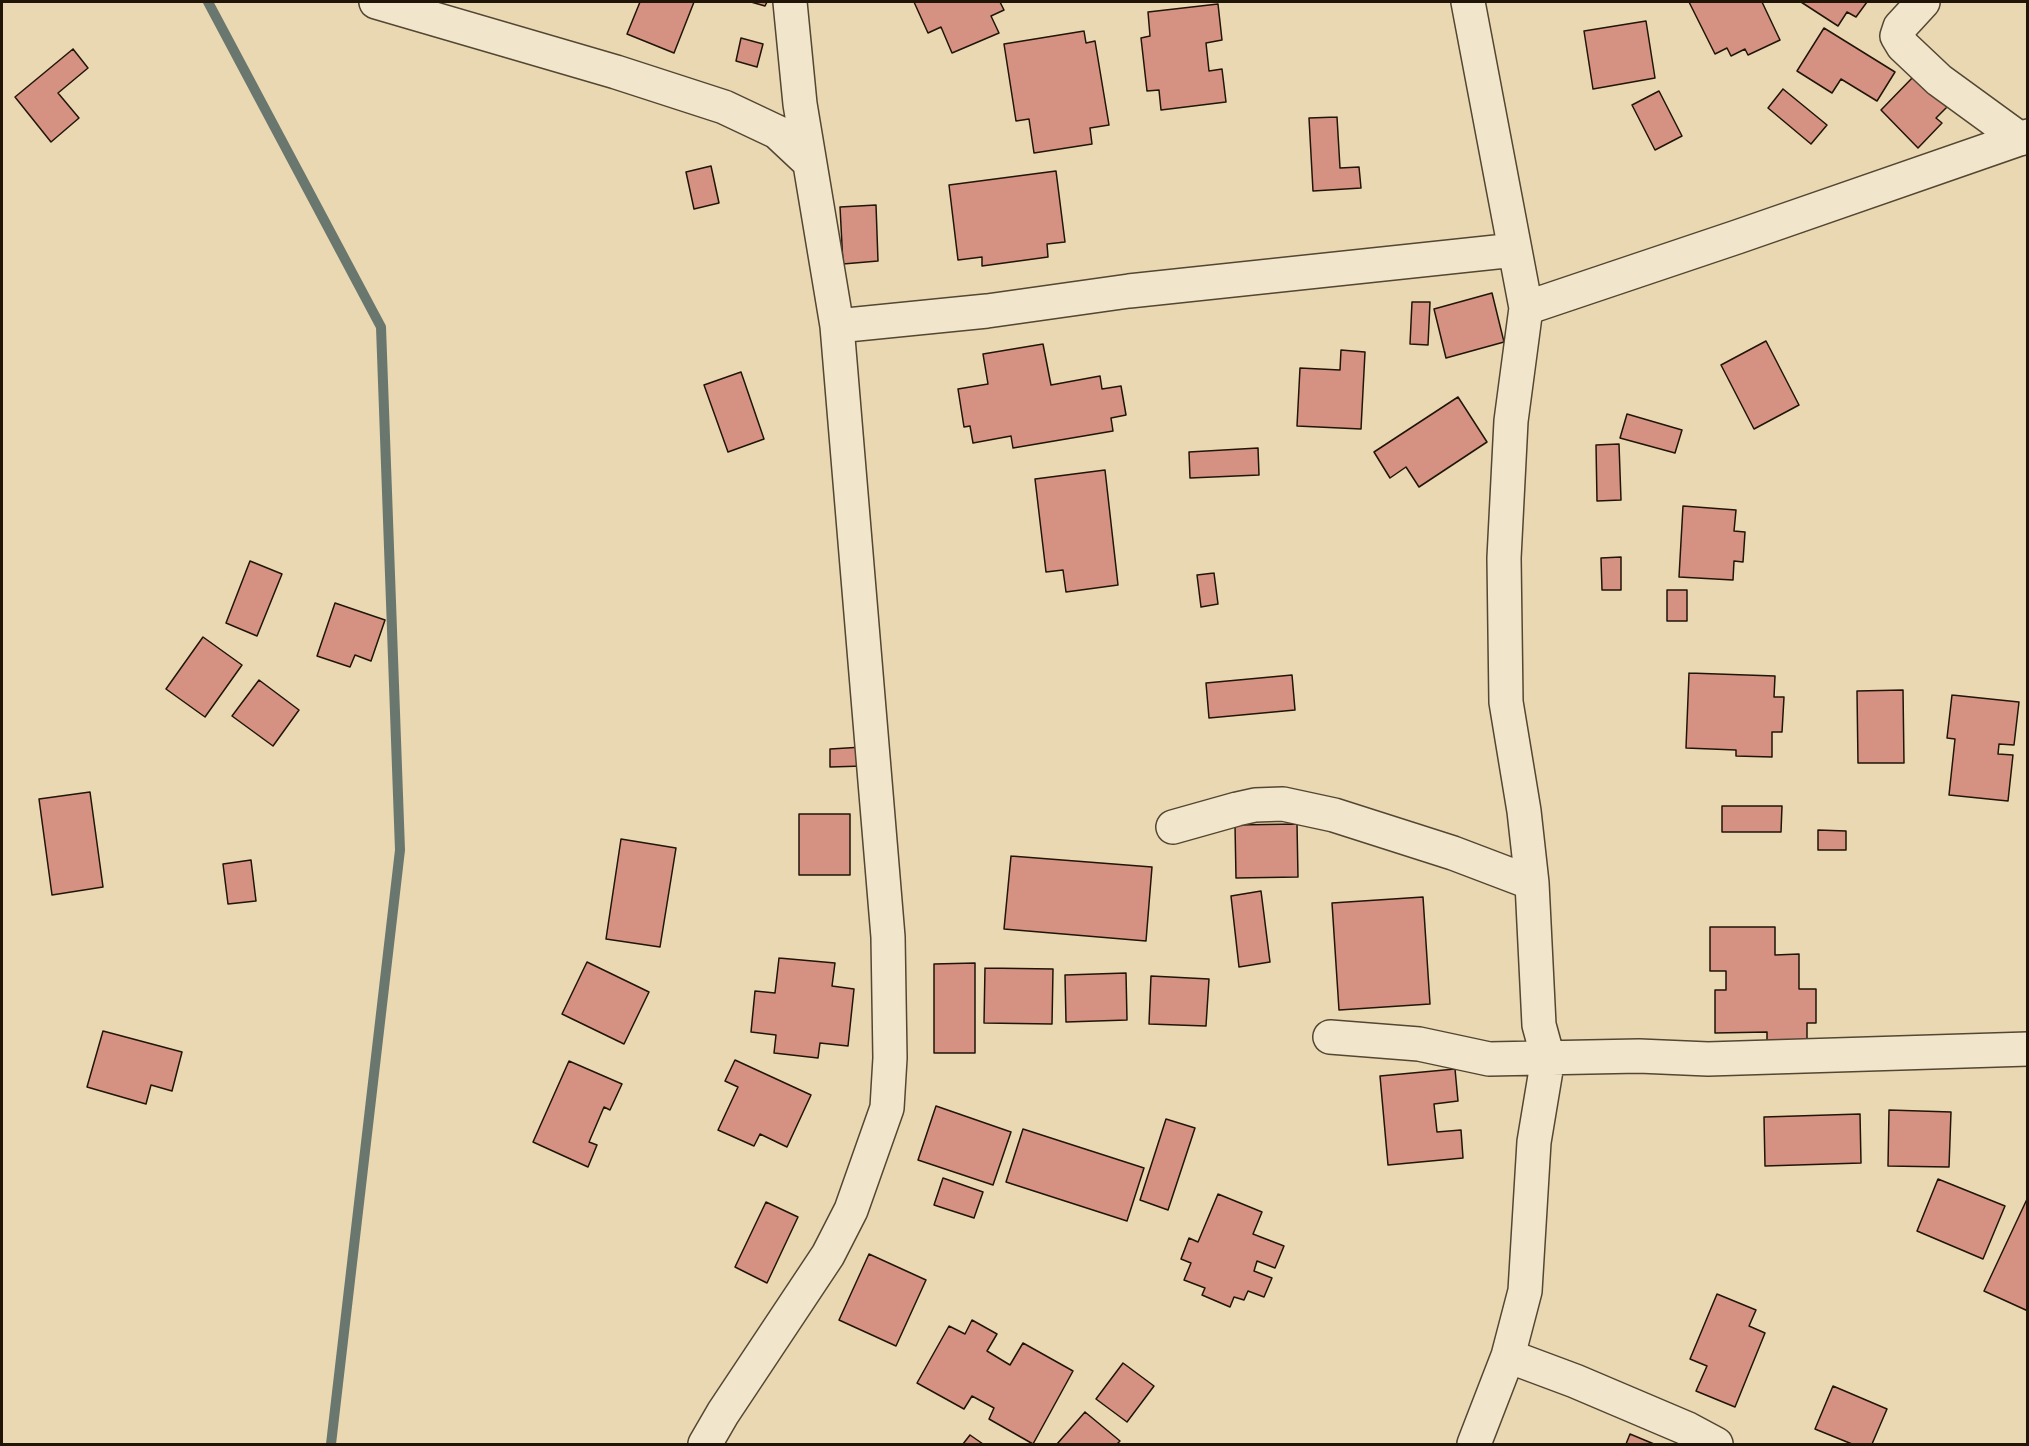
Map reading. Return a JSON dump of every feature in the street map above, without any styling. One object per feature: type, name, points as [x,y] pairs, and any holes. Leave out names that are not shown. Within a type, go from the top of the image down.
[{"type":"street","points":[[376,2],[616,72],[724,107],[777,132],[809,162]]},
{"type":"street","points":[[705,1444],[828,1255],[851,1210],[887,1108],[890,1058],[888,938],[837,326],[800,104],[790,2]]},
{"type":"street","points":[[1468,2],[1526,308],[1511,422],[1504,558],[1506,702],[1524,811],[1532,883],[1539,1025],[1548,1058],[1534,1142],[1525,1291],[1508,1356],[1474,1444]]},
{"type":"street","points":[[1923,2],[1900,27],[1897,36],[1903,46],[1939,80],[2024,137]]},
{"type":"street","points":[[1526,308],[2024,137]]},
{"type":"street","points":[[837,326],[987,311],[1141,290],[1515,250]]},
{"type":"street","points":[[1173,827],[1255,805],[1283,804],[1334,815],[1454,854],[1532,883]]},
{"type":"street","points":[[1330,1037],[1419,1044],[1489,1059],[1639,1056],[1708,1059],[2028,1049]]},
{"type":"street","points":[[1508,1356],[1575,1382],[1716,1444]]},
{"type":"building","points":[[640,2],[694,2],[674,53],[627,34]]},
{"type":"building","points":[[751,2],[767,2],[765,6]]},
{"type":"building","points":[[914,2],[1000,2],[1004,10],[991,16],[999,33],[952,53],[941,27],[928,33]]},
{"type":"building","points":[[1689,2],[1762,2],[1780,40],[1748,55],[1745,49],[1731,56],[1727,48],[1715,54]]},
{"type":"building","points":[[1801,2],[1867,2],[1856,17],[1847,12],[1838,26]]},
{"type":"building","points":[[1218,4],[1222,40],[1206,43],[1209,71],[1222,69],[1226,102],[1161,110],[1159,90],[1147,91],[1141,38],[1150,36],[1148,12]]},
{"type":"building","points":[[1646,21],[1655,78],[1593,89],[1584,31]]},
{"type":"building","points":[[1824,28],[1895,72],[1877,101],[1841,79],[1832,93],[1797,71]]},
{"type":"building","points":[[1084,31],[1086,43],[1095,41],[1109,125],[1090,128],[1092,144],[1034,153],[1029,119],[1016,121],[1004,44]]},
{"type":"building","points":[[741,38],[763,44],[757,67],[736,61]]},
{"type":"building","points":[[73,49],[88,68],[58,93],[79,118],[51,142],[15,97]]},
{"type":"building","points":[[1915,75],[1947,107],[1936,118],[1942,123],[1918,148],[1881,110]]},
{"type":"building","points":[[1783,89],[1827,125],[1811,144],[1768,108]]},
{"type":"building","points":[[1659,91],[1682,136],[1655,150],[1632,105]]},
{"type":"building","points":[[1337,117],[1340,168],[1359,167],[1361,188],[1313,191],[1309,118]]},
{"type":"building","points":[[711,166],[719,203],[694,209],[686,172]]},
{"type":"building","points":[[1056,171],[1065,242],[1047,244],[1048,257],[982,266],[982,257],[958,260],[949,185]]},
{"type":"building","points":[[876,205],[878,261],[843,264],[840,207]]},
{"type":"building","points":[[1492,293],[1504,342],[1446,358],[1434,309]]},
{"type":"building","points":[[1412,302],[1430,302],[1428,345],[1410,344]]},
{"type":"building","points":[[1766,341],[1799,405],[1754,429],[1721,365]]},
{"type":"building","points":[[1043,344],[1051,385],[1100,376],[1102,389],[1121,386],[1126,415],[1111,418],[1113,431],[1013,448],[1011,436],[973,443],[970,426],[964,427],[958,389],[988,384],[983,354]]},
{"type":"building","points":[[1341,350],[1365,352],[1361,429],[1297,426],[1300,368],[1340,370]]},
{"type":"building","points":[[741,372],[764,439],[728,452],[704,385]]},
{"type":"building","points":[[1458,397],[1487,442],[1419,487],[1406,467],[1390,478],[1374,452]]},
{"type":"building","points":[[1627,414],[1682,430],[1675,453],[1620,438]]},
{"type":"building","points":[[1619,444],[1621,500],[1597,501],[1596,445]]},
{"type":"building","points":[[1258,448],[1259,475],[1190,478],[1189,452]]},
{"type":"building","points":[[1105,470],[1118,585],[1066,592],[1063,570],[1046,572],[1035,479]]},
{"type":"building","points":[[1683,506],[1736,510],[1734,531],[1745,532],[1743,562],[1734,561],[1733,580],[1679,577]]},
{"type":"building","points":[[1621,557],[1621,590],[1602,590],[1601,558]]},
{"type":"building","points":[[250,561],[282,574],[257,636],[226,623]]},
{"type":"building","points":[[1214,573],[1218,604],[1201,607],[1197,575]]},
{"type":"building","points":[[1667,590],[1687,590],[1687,621],[1667,621]]},
{"type":"building","points":[[335,603],[385,620],[371,661],[355,655],[350,667],[317,656]]},
{"type":"building","points":[[203,637],[242,665],[205,717],[166,689]]},
{"type":"building","points":[[1689,673],[1775,676],[1774,697],[1784,697],[1782,732],[1772,732],[1772,757],[1736,756],[1736,750],[1686,748]]},
{"type":"building","points":[[1292,675],[1295,710],[1209,718],[1206,683]]},
{"type":"building","points":[[259,680],[299,710],[273,746],[232,716]]},
{"type":"building","points":[[1903,690],[1904,763],[1858,763],[1857,691]]},
{"type":"building","points":[[1952,695],[2019,702],[2014,745],[1999,744],[1998,754],[2013,755],[2008,801],[1949,795],[1955,739],[1947,738]]},
{"type":"building","points":[[863,747],[863,766],[830,767],[830,749]]},
{"type":"building","points":[[90,792],[103,887],[52,895],[39,799]]},
{"type":"building","points":[[1722,806],[1782,806],[1781,832],[1722,832]]},
{"type":"building","points":[[799,814],[850,814],[850,875],[799,875]]},
{"type":"building","points":[[1297,824],[1298,877],[1236,878],[1235,825]]},
{"type":"building","points":[[1818,830],[1846,831],[1846,850],[1818,850]]},
{"type":"building","points":[[621,839],[676,848],[660,947],[606,939]]},
{"type":"building","points":[[1011,856],[1152,867],[1146,941],[1004,929]]},
{"type":"building","points":[[251,860],[256,901],[228,904],[223,864]]},
{"type":"building","points":[[1261,891],[1270,962],[1239,967],[1231,896]]},
{"type":"building","points":[[1423,897],[1430,1004],[1339,1010],[1332,903]]},
{"type":"building","points":[[1710,927],[1775,927],[1775,955],[1799,954],[1799,989],[1816,989],[1816,1023],[1807,1023],[1807,1041],[1767,1041],[1767,1032],[1715,1033],[1715,990],[1726,990],[1726,971],[1710,971]]},
{"type":"building","points":[[779,958],[835,963],[832,986],[854,989],[848,1046],[820,1043],[818,1058],[774,1053],[776,1035],[751,1032],[755,991],[775,993]]},
{"type":"building","points":[[587,962],[649,992],[624,1044],[562,1014]]},
{"type":"building","points":[[975,963],[975,1053],[934,1053],[934,964]]},
{"type":"building","points":[[985,968],[1053,969],[1052,1024],[984,1023]]},
{"type":"building","points":[[1126,973],[1127,1020],[1066,1022],[1065,975]]},
{"type":"building","points":[[1151,976],[1209,979],[1206,1026],[1149,1024]]},
{"type":"building","points":[[103,1031],[182,1052],[172,1091],[151,1085],[146,1104],[87,1087]]},
{"type":"building","points":[[735,1060],[811,1095],[787,1147],[760,1134],[754,1146],[718,1130],[738,1087],[725,1081]]},
{"type":"building","points":[[569,1061],[622,1084],[610,1110],[604,1107],[589,1142],[597,1145],[588,1167],[533,1142]]},
{"type":"building","points":[[1455,1069],[1458,1101],[1434,1104],[1437,1132],[1461,1130],[1463,1158],[1388,1165],[1380,1076]]},
{"type":"building","points":[[936,1106],[1011,1132],[993,1185],[918,1160]]},
{"type":"building","points":[[1889,1110],[1951,1112],[1949,1167],[1888,1166]]},
{"type":"building","points":[[1860,1114],[1861,1163],[1765,1166],[1764,1117]]},
{"type":"building","points":[[1166,1119],[1195,1128],[1168,1210],[1140,1200]]},
{"type":"building","points":[[1023,1129],[1144,1168],[1127,1221],[1006,1182]]},
{"type":"building","points":[[943,1178],[983,1192],[974,1218],[934,1205]]},
{"type":"building","points":[[1938,1179],[2005,1206],[1983,1259],[1917,1231]]},
{"type":"building","points":[[1218,1194],[1262,1212],[1253,1234],[1284,1246],[1275,1268],[1257,1261],[1254,1271],[1272,1278],[1264,1297],[1248,1291],[1244,1300],[1234,1297],[1230,1307],[1202,1295],[1205,1288],[1184,1280],[1191,1263],[1181,1259],[1189,1238],[1198,1242]]},
{"type":"building","points":[[2028,1197],[2028,1311],[1984,1291]]},
{"type":"building","points":[[766,1202],[798,1217],[767,1283],[735,1267]]},
{"type":"building","points":[[869,1254],[926,1280],[896,1346],[839,1320]]},
{"type":"building","points":[[1717,1294],[1756,1310],[1749,1326],[1765,1333],[1735,1407],[1696,1391],[1707,1366],[1690,1359]]},
{"type":"building","points":[[972,1320],[997,1334],[987,1351],[1010,1365],[1023,1343],[1073,1371],[1033,1444],[989,1419],[994,1408],[972,1396],[964,1409],[917,1383],[949,1326],[965,1334]]},
{"type":"building","points":[[1123,1363],[1154,1386],[1127,1422],[1096,1399]]},
{"type":"building","points":[[1833,1386],[1887,1409],[1872,1444],[1852,1444],[1815,1429]]},
{"type":"building","points":[[1085,1412],[1120,1441],[1117,1444],[1057,1444]]},
{"type":"building","points":[[1630,1434],[1654,1444],[1626,1444]]},
{"type":"building","points":[[970,1435],[983,1444],[963,1444]]},
{"type":"waterway","points":[[208,2],[381,327],[400,850],[331,1444]]}]
